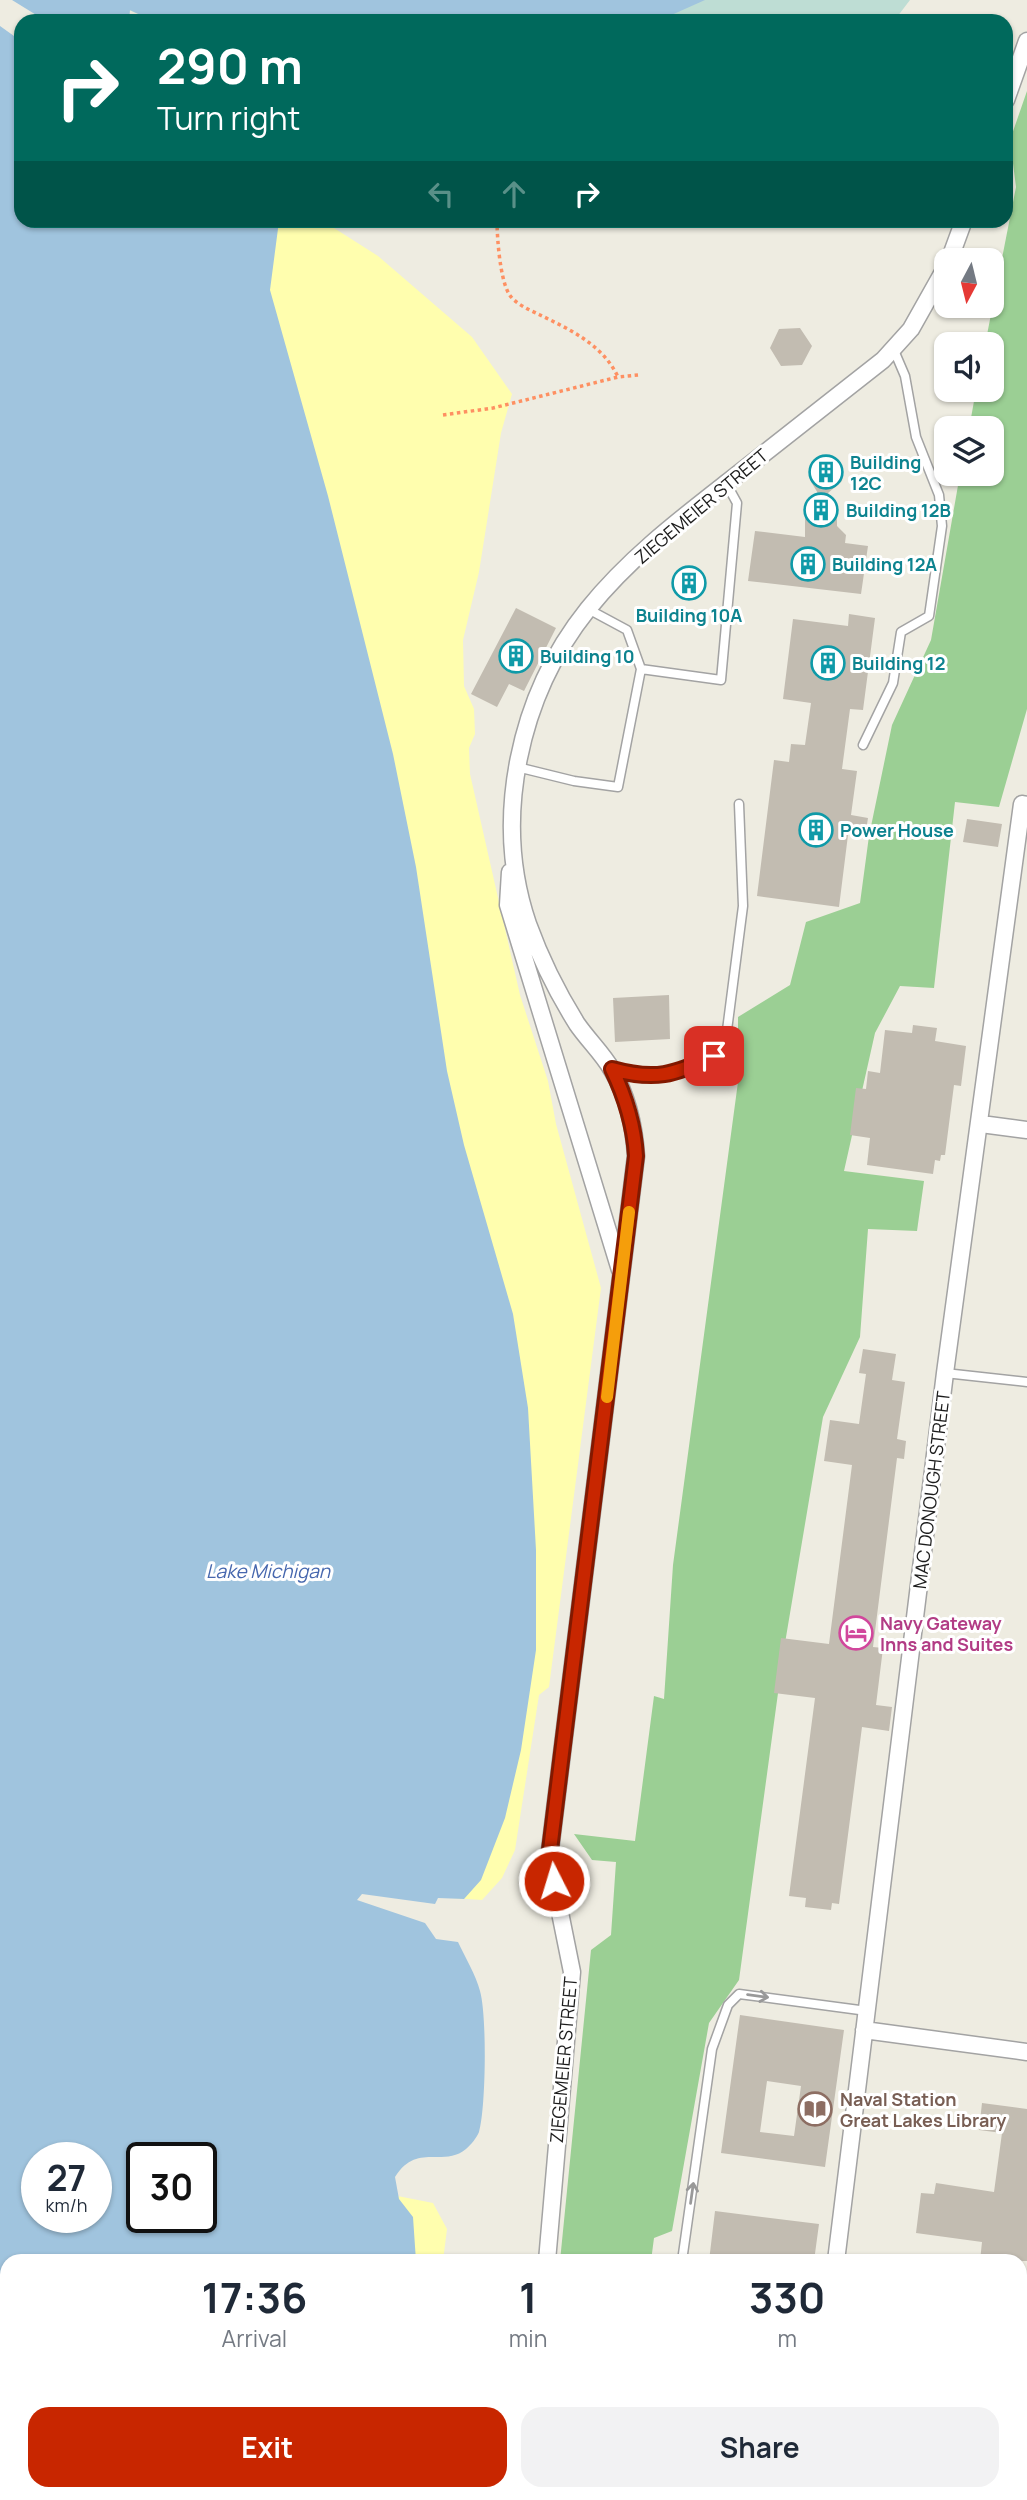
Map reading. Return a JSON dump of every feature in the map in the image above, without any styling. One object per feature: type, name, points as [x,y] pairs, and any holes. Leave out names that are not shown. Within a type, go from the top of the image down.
[{"type":"street","points":[[1013,80],[1027,41]]},
{"type":"street","name":"ZIEGEMEIER STREET","points":[[954,248],[961,228]]},
{"type":"street","name":"ZIEGEMEIER STREET","points":[[548,2254],[572,1972],[549,1858],[636,1156],[635,1131],[627,1099],[612,1069],[579,1027],[542,963],[527,921],[513,840],[521,741],[541,689],[566,641],[588,609],[650,544],[893,348],[911,329],[934,293]]},
{"type":"street","name":"MAC DONOUGH STREET","points":[[837,2254],[945,1373],[1024,805]]},
{"type":"street","points":[[513,840],[508,905],[621,1276]]},
{"type":"street","points":[[981,1124],[1027,1129]]},
{"type":"street","points":[[864,2029],[1027,2052]]},
{"type":"lane","points":[[863,745],[892,683],[901,632],[929,616],[942,526],[939,495],[916,437],[905,376],[893,348]]},
{"type":"lane","points":[[641,669],[721,680],[730,604],[737,503],[726,483]]},
{"type":"lane","points":[[517,767],[574,781],[618,787],[641,669],[626,630],[588,609]]},
{"type":"lane","points":[[612,1069],[643,1078],[682,1071],[714,1056],[726,1038],[743,906],[739,804]]},
{"type":"lane","points":[[945,1373],[1027,1382]]},
{"type":"lane","points":[[683,2254],[712,2049],[728,2005],[739,1994],[867,2011]]},
{"type":"path","points":[[498,228],[497,254],[509,294],[522,306],[584,339],[609,359],[618,377]]},
{"type":"path","points":[[443,415],[493,408],[618,377],[638,375]]},
{"type":"green space","points":[[1027,91],[1027,709],[999,807],[955,802],[934,988],[900,986],[875,1033],[844,1171],[924,1181],[917,1231],[868,1229],[860,1337],[823,1417],[784,1649],[739,1980],[709,2023],[672,2231],[654,2238],[652,2254],[561,2254],[591,1950],[611,1935],[616,1862],[592,1860],[574,1834],[635,1841],[654,1696],[664,1699],[673,1565],[738,1082],[738,1017],[790,985],[806,922],[860,903],[869,836],[892,725],[931,640],[958,486],[1004,486],[1004,416],[971,416],[974,402],[1004,402],[1004,332],[988,332],[990,318],[1004,318],[1004,248],[1008,228],[1013,228],[1016,187],[1013,131]]},
{"type":"shaded area","points":[[12,0],[910,0],[899,14],[138,14],[129,10],[97,14],[31,14]]},
{"type":"sand","points":[[3,17],[14,17],[14,228],[334,228],[378,256],[472,337],[512,394],[501,433],[479,572],[463,640],[464,686],[474,709],[475,734],[469,748],[470,774],[520,995],[548,1081],[556,1124],[601,1288],[549,1687],[539,1695],[515,1850],[502,1878],[482,1900],[422,1896],[4,223]]},
{"type":"sand","points":[[357,2188],[433,2203],[447,2229],[444,2254],[354,2254]]},
{"type":"water","name":"Lake Michigan","points":[[0,0],[705,0],[674,14],[139,14],[130,10],[130,14],[14,14],[14,228],[278,228],[270,290],[328,496],[393,754],[416,867],[447,1071],[464,1145],[513,1314],[528,1408],[536,1550],[536,1650],[521,1750],[505,1818],[481,1880],[464,1899],[438,1898],[435,1904],[362,1894],[357,1900],[425,1923],[436,1939],[458,1942],[476,1979],[482,2003],[484,2083],[478,2134],[468,2147],[457,2154],[421,2158],[403,2167],[395,2177],[399,2199],[413,2217],[416,2254],[0,2254]]},
{"type":"pier","points":[[0,0],[12,0],[35,14],[14,14],[14,36],[0,26]]},
{"type":"building","points":[[800,328],[812,346],[802,365],[781,366],[770,348],[779,329]]},
{"type":"building","name":"Building 12A","points":[[831,456],[843,469],[842,481],[828,493],[837,508],[837,526],[846,535],[845,543],[868,546],[861,594],[748,581],[755,531],[805,537],[805,508],[819,495],[810,480],[809,469],[820,457]]},
{"type":"building","name":"Building 10A","points":[[675,573],[706,577],[704,592],[673,589]]},
{"type":"building","name":"Building 10","points":[[516,608],[556,628],[524,691],[509,684],[497,707],[471,694]]},
{"type":"building","points":[[849,614],[875,618],[863,710],[850,709],[842,769],[857,771],[851,815],[868,818],[865,837],[848,835],[839,907],[757,896],[774,760],[789,762],[791,744],[805,745],[811,703],[783,699],[793,619],[848,626]]},
{"type":"building","points":[[967,819],[1002,824],[998,847],[963,842]]},
{"type":"building","points":[[669,995],[670,1039],[615,1042],[613,998]]},
{"type":"building","points":[[913,1025],[937,1028],[935,1041],[966,1046],[961,1086],[954,1085],[945,1155],[941,1155],[940,1161],[935,1160],[933,1174],[867,1165],[870,1138],[850,1135],[856,1088],[866,1089],[868,1071],[880,1073],[885,1030],[912,1033]]},
{"type":"building","name":"Navy Gateway Inns and Suites","points":[[863,1349],[896,1354],[892,1380],[905,1382],[897,1439],[906,1441],[904,1459],[897,1458],[873,1647],[883,1648],[876,1705],[892,1707],[889,1731],[862,1727],[839,1904],[832,1903],[831,1910],[805,1907],[806,1898],[789,1896],[815,1698],[774,1693],[781,1638],[829,1644],[852,1465],[824,1461],[830,1420],[859,1424],[866,1374],[859,1373]]},
{"type":"building","name":"Naval Station Great Lakes Library","points":[[740,2015],[844,2030],[825,2167],[721,2153]],"holes":[[[767,2081],[801,2086],[794,2136],[760,2132]]]},
{"type":"building","points":[[982,2103],[1027,2109],[1027,2254],[981,2254],[982,2242],[916,2233],[921,2193],[934,2194],[936,2183],[994,2192],[1002,2133],[979,2130]]},
{"type":"building","points":[[715,2211],[819,2224],[815,2254],[710,2254]]},
{"type":"slow traffic","points":[[607,1397],[629,1212]]},
{"type":"place","name":"Building 12C","points":[[826,472]]},
{"type":"place","name":"Building 12B","points":[[821,510]]},
{"type":"place","name":"Building 12A","points":[[808,564]]},
{"type":"place","name":"Building 10A","points":[[689,583]]},
{"type":"place","name":"Building 10","points":[[516,656]]},
{"type":"place","name":"Building 12","points":[[828,663]]},
{"type":"place","name":"Power House","points":[[816,830]]},
{"type":"place","name":"Navy Gateway Inns and Suites","points":[[856,1633]]},
{"type":"place","name":"Naval Station Great Lakes Library","points":[[815,2109]]},
{"type":"route","points":[[554,1881],[549,1858],[636,1156],[635,1131],[627,1099],[612,1069],[643,1078],[682,1071],[714,1056]]}]
